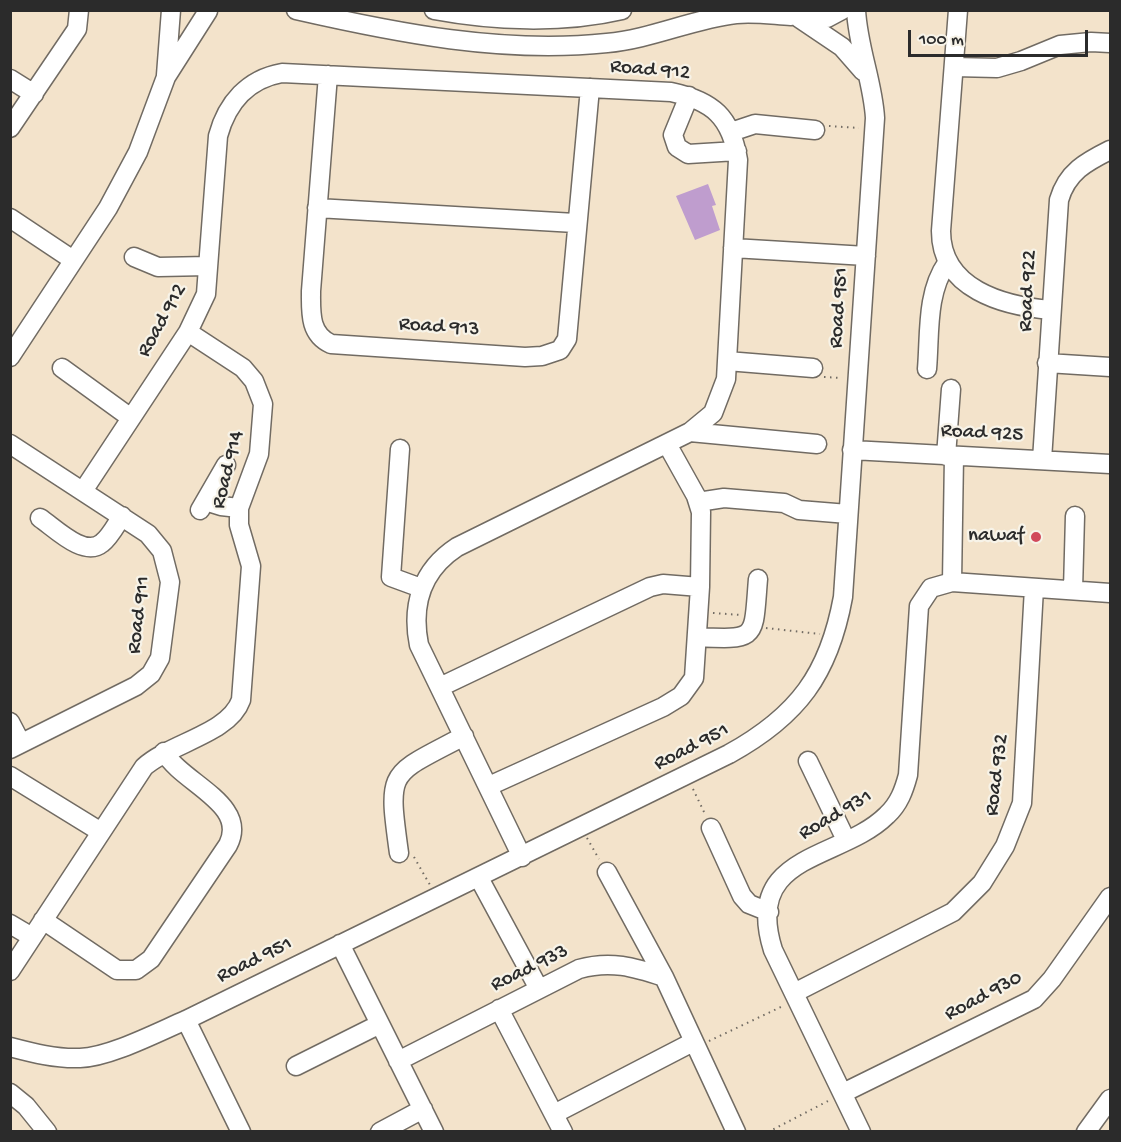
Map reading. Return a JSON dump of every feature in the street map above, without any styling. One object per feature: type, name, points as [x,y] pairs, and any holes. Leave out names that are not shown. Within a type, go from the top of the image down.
[{"type":"street","points":[[10,128],[77,29],[79,10]]},
{"type":"street","points":[[166,77],[171,10]]},
{"type":"street","points":[[10,357],[108,208],[138,152],[166,77],[207,11],[215,10]]},
{"type":"street","points":[[296,10],[377,29],[454,40],[543,46],[609,43],[735,14],[827,18],[842,10]]},
{"type":"street","points":[[434,10],[459,15],[544,19],[622,10]]},
{"type":"street","name":"Road 951","points":[[10,1047],[40,1055],[83,1058],[130,1044],[186,1020],[687,776],[758,739],[798,704],[814,682],[835,636],[843,597],[874,130],[874,107],[866,75],[856,10]]},
{"type":"street","points":[[958,10],[941,231],[947,263],[962,281],[988,296],[1019,306],[1051,310]]},
{"type":"street","name":"Road 951","points":[[791,15],[842,47],[866,75]]},
{"type":"street","points":[[954,67],[997,68],[1021,62],[1060,45],[1110,43]]},
{"type":"street","name":"Road 912","points":[[83,491],[188,332],[206,294],[218,136],[221,123],[235,99],[252,83],[282,73],[590,88],[688,96],[714,108],[732,132],[737,151],[738,178],[727,361],[721,399],[713,413],[690,432],[457,547],[442,557],[421,588],[416,614],[418,645],[522,857]]},
{"type":"street","name":"Road 913","points":[[328,75],[311,312],[317,334],[323,341],[331,344],[525,357],[542,356],[560,350],[567,339],[575,223],[590,88]]},
{"type":"street","points":[[10,79],[33,94]]},
{"type":"street","points":[[688,96],[673,135],[677,147],[687,154],[737,151]]},
{"type":"street","points":[[732,132],[755,124],[815,130]]},
{"type":"street","name":"Road 922","points":[[1042,460],[1056,214],[1062,188],[1075,170],[1110,150]]},
{"type":"street","points":[[317,208],[575,223]]},
{"type":"street","points":[[11,219],[73,260]]},
{"type":"street","points":[[733,248],[866,256]]},
{"type":"street","points":[[134,257],[158,267],[208,266]]},
{"type":"street","points":[[927,369],[932,296],[947,263]]},
{"type":"street","name":"Road 914","points":[[10,971],[144,767],[164,752],[227,721],[236,712],[241,700],[251,566],[239,525],[239,508],[261,446],[264,413],[261,396],[254,381],[243,368],[188,332]]},
{"type":"street","points":[[727,361],[813,368]]},
{"type":"street","points":[[1047,363],[1110,367]]},
{"type":"street","points":[[62,368],[131,418]]},
{"type":"street","points":[[951,389],[952,582],[1110,593]]},
{"type":"street","points":[[690,432],[818,444]]},
{"type":"street","name":"Road 911","points":[[10,444],[148,534],[166,561],[170,582],[160,658],[151,674],[136,686],[16,746]]},
{"type":"street","points":[[489,786],[681,696],[694,678],[702,523],[698,502],[667,444]]},
{"type":"street","points":[[400,449],[391,586],[421,588]]},
{"type":"street","name":"Road 925","points":[[852,450],[1110,464]]},
{"type":"street","points":[[226,465],[202,505],[239,508]]},
{"type":"street","points":[[698,502],[724,498],[784,503],[799,510],[848,514]]},
{"type":"street","points":[[40,518],[79,545],[88,548],[104,542],[122,516]]},
{"type":"street","points":[[1072,590],[1075,516]]},
{"type":"street","points":[[697,637],[741,638],[749,634],[755,622],[758,579]]},
{"type":"street","name":"Road 931","points":[[861,1131],[771,944],[769,912],[777,886],[794,865],[846,840],[886,817],[903,792],[908,775],[919,606],[931,588],[952,582]]},
{"type":"street","points":[[440,687],[650,587],[663,584],[700,587]]},
{"type":"street","name":"Road 932","points":[[796,996],[953,912],[982,883],[1005,846],[1022,803],[1034,588]]},
{"type":"street","points":[[10,722],[16,746]]},
{"type":"street","points":[[399,853],[391,795],[398,777],[412,764],[464,736]]},
{"type":"street","points":[[43,920],[117,970],[136,970],[151,959],[228,845],[233,832],[228,811],[180,773],[164,752]]},
{"type":"street","points":[[808,761],[846,840]]},
{"type":"street","points":[[10,776],[101,832]]},
{"type":"street","points":[[711,828],[742,896],[758,910],[769,912]]},
{"type":"street","points":[[607,872],[664,977],[736,1131]]},
{"type":"street","points":[[479,878],[539,989]]},
{"type":"street","name":"Road 930","points":[[843,1093],[1034,999],[1047,986],[1110,897]]},
{"type":"street","points":[[10,924],[32,937]]},
{"type":"street","points":[[340,944],[434,1131]]},
{"type":"street","name":"Road 933","points":[[398,1061],[579,969],[601,964],[633,967],[664,977]]},
{"type":"street","points":[[499,1009],[563,1131]]},
{"type":"street","points":[[186,1020],[241,1131]]},
{"type":"street","points":[[296,1066],[380,1024]]},
{"type":"street","points":[[554,1114],[694,1044]]},
{"type":"street","points":[[10,1093],[26,1106],[47,1131]]},
{"type":"street","points":[[1086,1131],[1110,1099]]},
{"type":"street","points":[[380,1131],[423,1109]]},
{"type":"path","points":[[815,130],[824,126],[874,130]]},
{"type":"path","points":[[813,368],[813,376],[857,379]]},
{"type":"path","points":[[699,612],[835,636]]},
{"type":"path","points":[[687,776],[711,828]]},
{"type":"path","points":[[581,828],[607,872]]},
{"type":"path","points":[[399,853],[416,857],[437,898]]},
{"type":"path","points":[[694,1044],[796,996]]},
{"type":"path","points":[[768,1131],[843,1093]]},
{"type":"building","points":[[708,184],[716,205],[712,206],[720,230],[695,240],[676,196]]},
{"type":"place","name":"nawaf","points":[[1036,537]]}]
